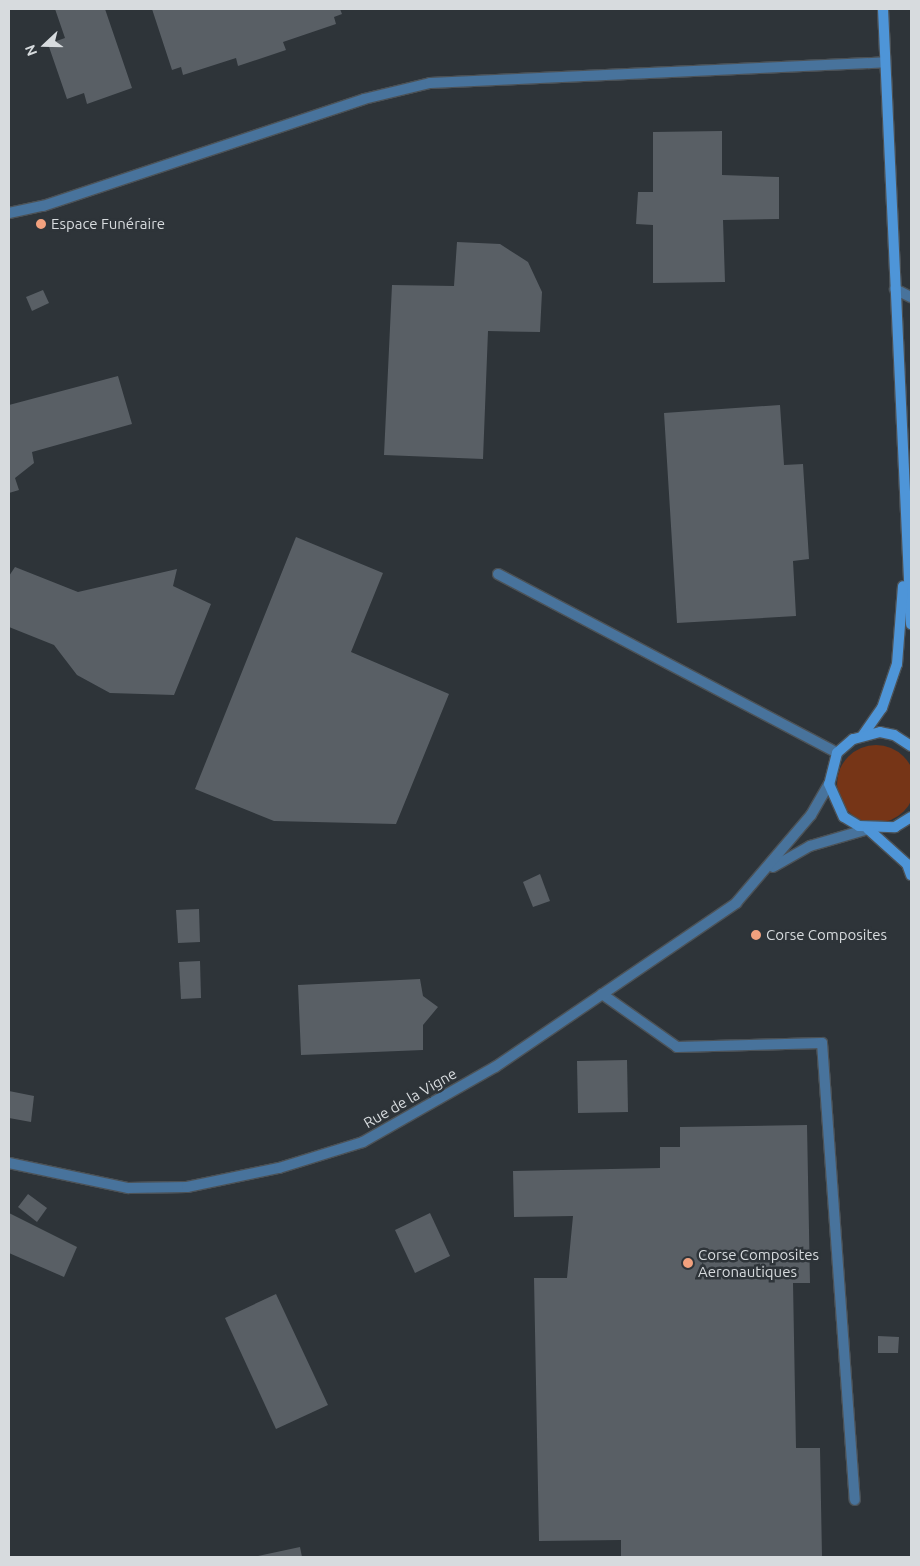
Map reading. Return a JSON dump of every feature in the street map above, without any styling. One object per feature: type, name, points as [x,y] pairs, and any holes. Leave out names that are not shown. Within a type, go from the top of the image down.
[{"type":"main road","points":[[883,9],[906,552],[911,624]]},
{"type":"main road","points":[[906,552],[897,664],[882,708],[863,735],[837,753],[829,784],[844,817],[868,829],[907,864],[911,875]]},
{"type":"main road","points":[[863,735],[894,734],[911,746]]},
{"type":"main road","points":[[868,829],[894,827],[911,817]]},
{"type":"street","points":[[9,213],[43,206],[364,99],[430,83],[885,62]]},
{"type":"street","points":[[895,288],[911,297]]},
{"type":"street","points":[[498,574],[837,753]]},
{"type":"street","name":"Rue de la Vigne","points":[[9,1163],[128,1188],[187,1187],[279,1168],[363,1142],[495,1067],[736,903],[768,870],[829,784]]},
{"type":"street","name":"Rue de la Vigne","points":[[768,870],[810,846],[868,829]]},
{"type":"street","points":[[602,994],[677,1047],[822,1043],[855,1500]]},
{"type":"shaded area","points":[[876,745],[891,748],[908,762],[912,769],[915,784],[912,799],[898,816],[891,820],[876,823],[861,820],[844,806],[840,799],[837,784],[840,769],[854,752],[861,748]]},
{"type":"building","points":[[55,9],[105,9],[132,88],[87,104],[84,93],[67,99],[48,44],[65,38]]},
{"type":"building","points":[[152,9],[340,9],[342,14],[334,17],[336,24],[283,42],[286,50],[238,66],[236,58],[183,75],[181,67],[172,70]]},
{"type":"building","points":[[722,131],[722,175],[779,177],[779,219],[723,220],[725,282],[653,283],[653,225],[636,224],[638,192],[653,192],[653,132]]},
{"type":"building","points":[[457,242],[500,244],[528,262],[542,292],[540,332],[488,331],[483,459],[384,455],[392,285],[454,286]]},
{"type":"building","points":[[43,290],[49,303],[32,311],[26,297]]},
{"type":"building","points":[[118,376],[132,424],[32,452],[34,463],[15,478],[19,490],[9,493],[9,405]]},
{"type":"building","points":[[780,405],[784,465],[803,464],[809,559],[793,561],[796,616],[677,623],[664,413]]},
{"type":"building","points":[[296,537],[383,573],[351,652],[449,694],[396,824],[274,821],[195,789]]},
{"type":"building","points":[[15,567],[78,592],[177,569],[173,586],[211,604],[174,695],[110,693],[77,675],[54,645],[9,627],[9,576]]},
{"type":"building","points":[[540,874],[550,901],[533,907],[523,882]]},
{"type":"building","points":[[199,909],[200,942],[178,943],[176,910]]},
{"type":"building","points":[[200,961],[201,998],[181,999],[179,962]]},
{"type":"building","points":[[420,979],[423,996],[438,1007],[423,1025],[423,1050],[301,1055],[298,985]]},
{"type":"building","points":[[627,1060],[628,1112],[578,1113],[577,1061]]},
{"type":"building","points":[[9,1091],[34,1096],[31,1122],[9,1118]]},
{"type":"building","name":"Corse Composites Aeronautiques","points":[[807,1125],[810,1283],[793,1283],[796,1448],[820,1448],[822,1557],[621,1557],[621,1540],[539,1541],[534,1278],[567,1278],[573,1216],[514,1217],[513,1171],[660,1168],[660,1147],[680,1147],[680,1127]]},
{"type":"building","points":[[28,1194],[47,1208],[37,1222],[18,1207]]},
{"type":"building","points":[[9,1213],[77,1247],[64,1277],[9,1253]]},
{"type":"building","points":[[430,1213],[450,1256],[415,1273],[395,1230]]},
{"type":"building","points":[[276,1294],[328,1405],[276,1429],[225,1318]]},
{"type":"building","points":[[878,1336],[899,1337],[898,1353],[878,1353]]},
{"type":"building","points":[[300,1547],[302,1557],[258,1557],[258,1556]]},
{"type":"place","name":"Espace Funéraire","points":[[41,224]]},
{"type":"place","name":"Corse Composites","points":[[756,935]]},
{"type":"place","name":"Corse Composites Aeronautiques","points":[[688,1263]]}]
